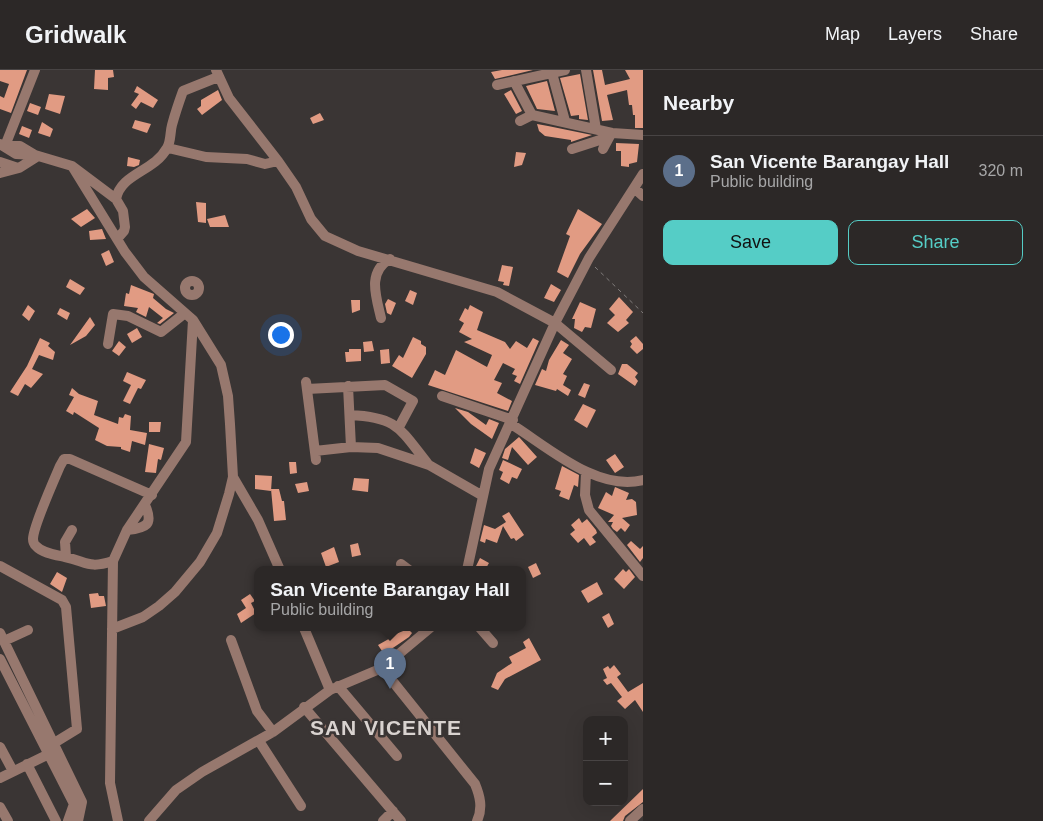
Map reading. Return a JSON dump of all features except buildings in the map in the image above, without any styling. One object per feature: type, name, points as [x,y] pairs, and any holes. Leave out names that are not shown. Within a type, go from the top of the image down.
[{"type":"street","points":[[34,70],[3,145],[16,154],[37,156],[72,166],[116,199],[124,211],[125,227],[117,239]]},
{"type":"street","points":[[497,85],[565,70]]},
{"type":"street","points":[[586,70],[596,129]]},
{"type":"street","points":[[552,73],[565,121]]},
{"type":"street","points":[[116,199],[118,190],[125,180],[144,171],[168,148],[172,125],[183,91],[217,74],[234,106],[278,161],[296,187],[311,219],[324,236],[358,252],[390,259],[496,292],[555,323],[611,370]]},
{"type":"street","points":[[514,81],[532,115]]},
{"type":"street","points":[[520,121],[532,115],[565,121],[596,129],[610,135]]},
{"type":"street","points":[[603,149],[610,135]]},
{"type":"street","points":[[572,149],[610,135],[643,135]]},
{"type":"street","points":[[168,148],[206,157],[252,159],[265,164],[278,161]]},
{"type":"street","points":[[0,173],[19,168],[37,156]]},
{"type":"street","points":[[0,162],[19,168]]},
{"type":"street","points":[[72,166],[117,239],[144,277],[185,313],[221,365],[228,396],[233,477],[217,533],[200,562],[175,592],[160,606],[144,617],[112,629]]},
{"type":"street","points":[[468,566],[489,469],[512,422],[555,323],[588,260],[643,174]]},
{"type":"street","points":[[634,188],[643,196]]},
{"type":"street","points":[[381,318],[374,281],[383,263],[390,259]]},
{"type":"street","points":[[118,821],[110,782],[113,561],[127,530],[186,442],[185,313],[187,294]]},
{"type":"street","points":[[108,344],[113,314],[128,316],[162,332],[185,313]]},
{"type":"street","points":[[399,427],[413,403],[412,400],[385,385],[306,386],[316,456],[351,447],[378,448],[428,464],[482,496]]},
{"type":"street","points":[[348,386],[351,447]]},
{"type":"street","points":[[442,396],[512,422],[586,472],[609,481],[630,483],[643,480]]},
{"type":"street","points":[[350,415],[376,416],[399,427],[428,464]]},
{"type":"street","points":[[113,561],[96,566],[37,548],[33,539],[60,466],[64,460],[70,459],[152,495]]},
{"type":"street","points":[[586,472],[585,495],[589,510],[643,576]]},
{"type":"street","points":[[233,477],[258,520],[278,566]]},
{"type":"street","points":[[66,557],[65,542],[72,530]]},
{"type":"street","points":[[0,566],[65,603],[77,725],[72,733],[51,749],[0,778]]},
{"type":"street","points":[[28,630],[2,637],[74,805],[68,821]]},
{"type":"street","points":[[306,631],[334,688],[397,756]]},
{"type":"street","points":[[414,631],[416,641]]},
{"type":"street","points":[[149,821],[176,790],[202,772],[259,741],[304,707],[334,688],[382,668],[427,631]]},
{"type":"street","points":[[483,631],[493,643]]},
{"type":"street","points":[[232,640],[257,711],[273,732]]},
{"type":"street","points":[[0,659],[82,802],[78,821]]},
{"type":"street","points":[[382,668],[475,784],[480,794],[481,805],[477,821]]},
{"type":"street","points":[[304,707],[401,821]]},
{"type":"street","points":[[259,741],[301,806]]},
{"type":"street","points":[[0,747],[13,771]]},
{"type":"street","points":[[27,764],[56,821]]},
{"type":"street","points":[[0,807],[8,821]]},
{"type":"street","points":[[630,821],[643,809]]},
{"type":"street","points":[[382,821],[393,811]]},
{"type":"path","points":[[588,260],[643,313]]},
{"type":"place","name":"San Vicente Barangay Hall","points":[[390,689]]},
{"type":"district","name":"SAN VICENTE","points":[[386,728]]}]
